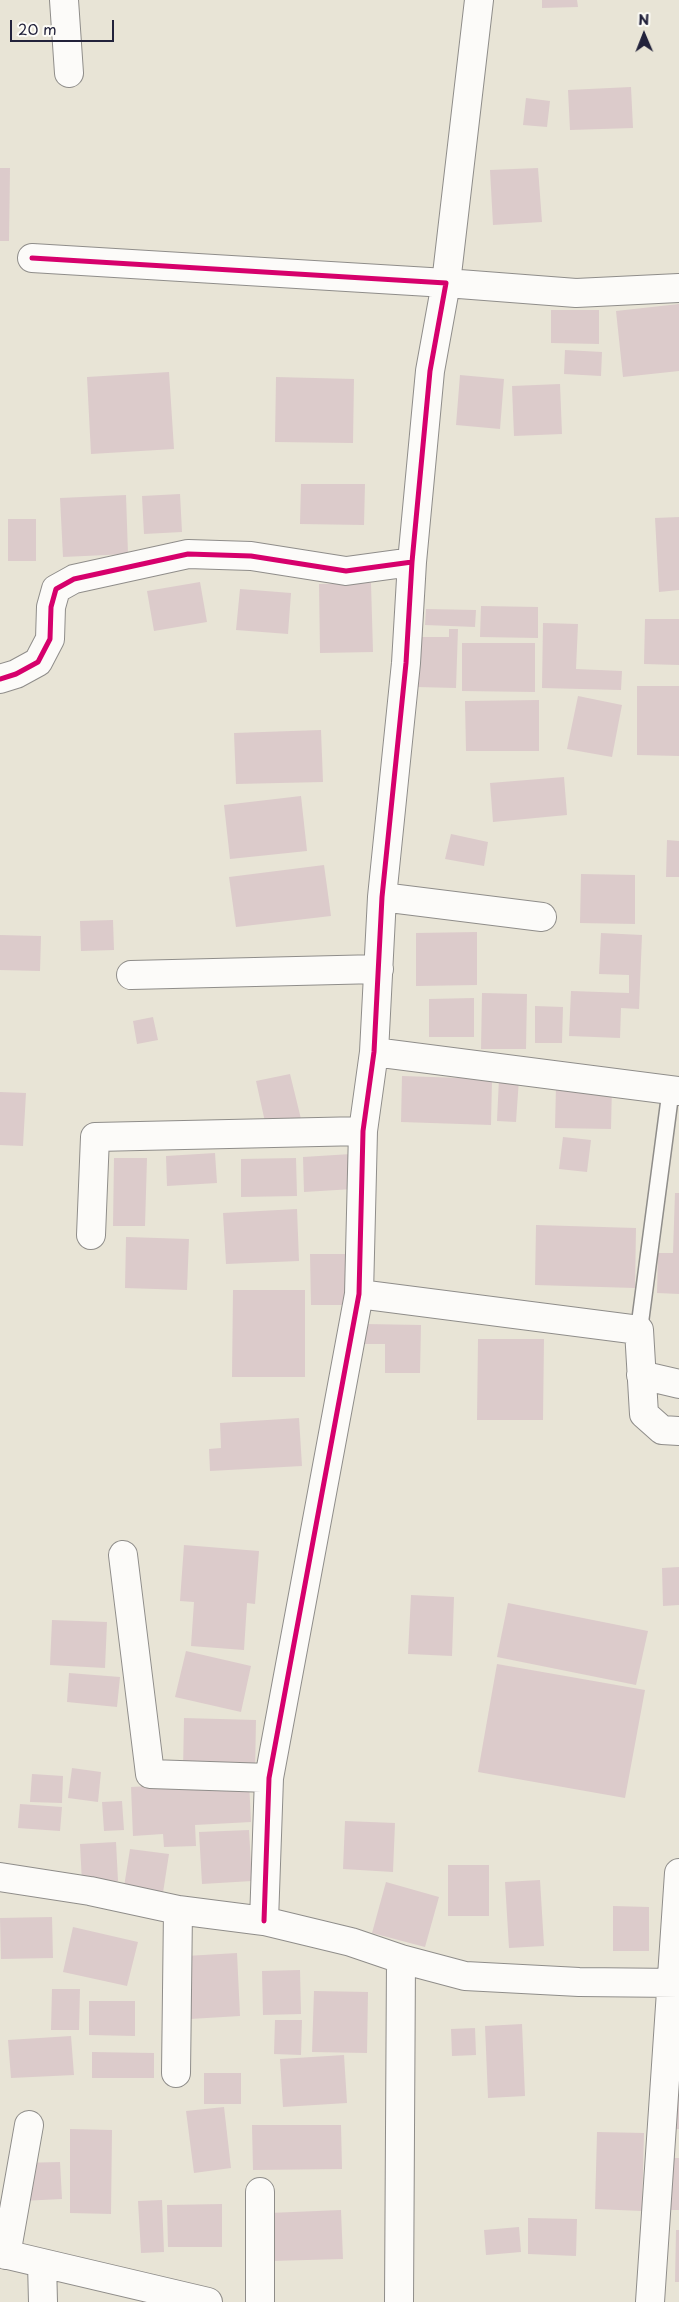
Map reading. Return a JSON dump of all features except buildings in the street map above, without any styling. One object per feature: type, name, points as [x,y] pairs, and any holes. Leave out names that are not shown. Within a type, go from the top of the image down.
[{"type":"street","points":[[64,0],[69,73]]},
{"type":"street","points":[[264,1921],[269,1778],[359,1294],[363,1131],[374,1052],[382,897],[406,663],[412,562],[430,370],[446,283],[478,0]]},
{"type":"street","points":[[32,258],[446,283],[576,293],[679,288]]},
{"type":"street","points":[[0,679],[16,674],[38,662],[50,639],[52,607],[56,590],[74,579],[188,554],[251,556],[346,571],[412,562]]},
{"type":"street","points":[[382,897],[542,917]]},
{"type":"street","points":[[131,975],[379,969]]},
{"type":"street","points":[[374,1052],[675,1089]]},
{"type":"street","points":[[91,1235],[95,1137],[363,1131]]},
{"type":"street","points":[[359,1294],[639,1330],[644,1414],[662,1430],[679,1431]]},
{"type":"street","points":[[641,1375],[679,1384]]},
{"type":"street","points":[[122,1554],[150,1774],[269,1778]]},
{"type":"street","points":[[650,2302],[675,1983],[679,1873]]},
{"type":"street","points":[[0,1877],[90,1892],[178,1910],[264,1921],[351,1942],[401,1959],[465,1976],[579,1982],[675,1983]]},
{"type":"street","points":[[176,2073],[178,1910]]},
{"type":"street","points":[[399,2302],[401,1959]]},
{"type":"street","points":[[29,2125],[3,2254],[208,2302]]},
{"type":"street","points":[[260,2192],[260,2302]]},
{"type":"street","points":[[42,2263],[43,2302]]},
{"type":"lane","points":[[639,1330],[675,1089]]},
{"type":"cycle path","points":[[0,679],[16,674],[38,662],[50,639],[51,607],[56,589],[74,579],[188,554],[251,556],[346,571],[412,562],[430,371],[446,283],[32,258]]},
{"type":"cycle path","points":[[264,1921],[269,1778],[359,1294],[363,1131],[374,1052],[382,897],[406,663],[412,562]]}]
